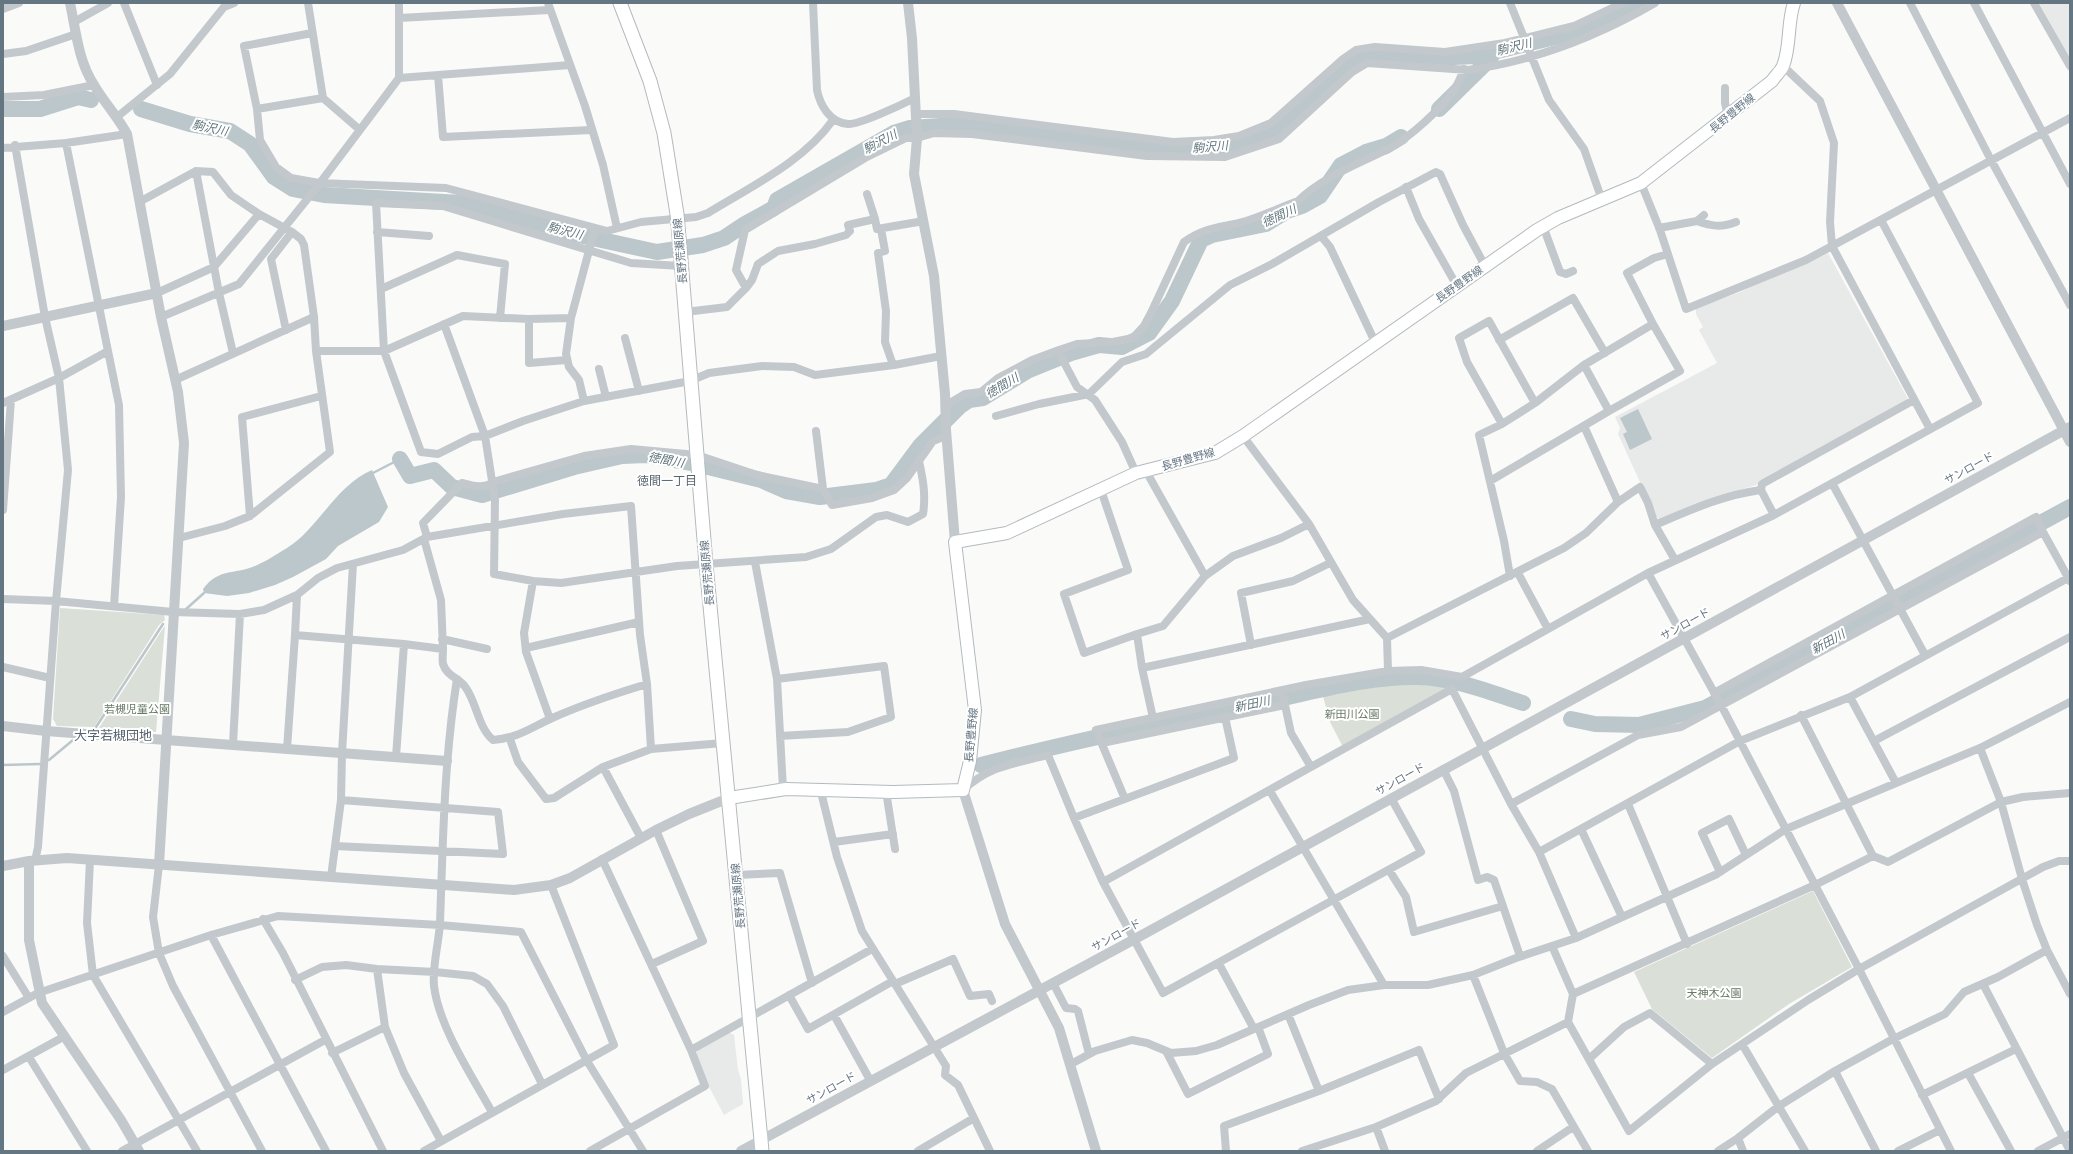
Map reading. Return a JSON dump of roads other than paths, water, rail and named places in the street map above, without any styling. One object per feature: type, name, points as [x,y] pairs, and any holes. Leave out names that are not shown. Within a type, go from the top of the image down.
[{"type":"main road","name":"長野荒瀬原線","points":[[620,3],[650,81],[664,133],[677,214],[690,381],[698,456],[722,743],[729,798],[761,1145]]},
{"type":"main road","name":"長野豊野線","points":[[963,790],[970,761],[975,710],[955,542],[1007,533],[1141,472],[1215,453],[1243,436],[1375,342],[1543,226],[1558,218],[1641,183],[1772,81],[1783,66],[1787,49],[1789,16],[1794,3]]},
{"type":"main road","points":[[729,798],[783,789],[820,788],[886,791],[963,790]]},
{"type":"street","points":[[3,9],[19,3]]},
{"type":"street","points":[[70,3],[84,64],[94,85],[117,117],[127,134],[141,202],[161,317],[178,392],[184,443],[159,865],[153,917],[159,953],[173,986],[262,1151]]},
{"type":"street","points":[[74,22],[108,3]]},
{"type":"street","points":[[124,3],[157,85]]},
{"type":"street","points":[[117,117],[170,74],[224,7],[234,3]]},
{"type":"street","points":[[308,3],[323,98],[360,130]]},
{"type":"street","points":[[161,317],[239,284],[284,229],[360,130],[399,78],[399,3]]},
{"type":"street","points":[[813,3],[817,90],[819,100],[833,120],[848,124],[890,110],[915,98]]},
{"type":"street","points":[[908,3],[917,136],[914,174],[934,276],[955,542]]},
{"type":"street","points":[[1510,3],[1549,100],[1584,149],[1602,200]]},
{"type":"street","points":[[915,116],[954,114],[1173,142],[1214,140],[1239,136],[1271,123],[1356,50],[1375,47],[1445,52],[1504,44],[1574,26],[1623,3]]},
{"type":"street","points":[[746,288],[736,270],[745,230],[865,158],[906,138],[934,134],[972,134],[1148,156],[1224,157],[1279,139],[1352,72],[1367,63],[1466,69],[1485,68],[1581,40],[1609,29],[1656,3]]},
{"type":"street","points":[[1837,3],[1936,189],[2067,429],[2070,442]]},
{"type":"street","points":[[1910,3],[2070,305]]},
{"type":"street","points":[[1974,3],[2070,184]]},
{"type":"street","points":[[2034,3],[2070,66]]},
{"type":"street","points":[[399,18],[549,6],[603,165],[618,228]]},
{"type":"street","points":[[312,33],[244,46],[257,109],[260,140],[276,167],[291,178],[318,185],[446,188],[594,230],[607,232],[641,222],[696,217],[708,213],[786,165],[819,138],[833,120]]},
{"type":"street","points":[[3,54],[26,51],[76,34]]},
{"type":"street","points":[[399,78],[570,65]]},
{"type":"street","points":[[1783,66],[1820,101],[1834,144],[1830,222],[1832,246],[1930,429]]},
{"type":"street","points":[[945,410],[966,394],[981,392],[998,378],[1032,360],[1060,355],[1077,344],[1113,342],[1133,338],[1144,326],[1151,313],[1184,242],[1195,234],[1216,226],[1245,222],[1298,201],[1304,194],[1343,171],[1392,147],[1414,132],[1453,91],[1466,69]]},
{"type":"street","points":[[438,75],[443,137],[591,130]]},
{"type":"street","points":[[3,97],[44,95],[94,85]]},
{"type":"street","points":[[1725,88],[1725,103],[1728,116]]},
{"type":"street","points":[[257,109],[323,98]]},
{"type":"street","points":[[1641,183],[1659,228],[1686,310],[1806,260],[2070,118]]},
{"type":"street","points":[[3,148],[15,145],[66,143],[127,134]]},
{"type":"street","points":[[66,143],[119,405],[121,497],[114,606]]},
{"type":"street","points":[[15,145],[45,317],[59,378],[65,426],[68,470],[56,601],[38,847],[32,861],[29,940],[38,993],[42,1003],[137,1147]]},
{"type":"street","points":[[141,202],[196,171],[213,172],[231,195],[301,239],[304,245],[314,317],[321,396],[329,434],[330,452],[250,516],[224,526],[179,538]]},
{"type":"street","points":[[196,171],[219,293],[233,353]]},
{"type":"street","points":[[996,416],[1039,404],[1089,394],[1122,362],[1146,354],[1230,285],[1272,264],[1406,187],[1436,172],[1440,174],[1463,225],[1485,266]]},
{"type":"street","points":[[1406,187],[1419,219],[1457,286]]},
{"type":"street","points":[[867,194],[877,229],[924,221]]},
{"type":"street","points":[[681,263],[631,263],[590,248],[443,206],[376,203],[384,351],[421,452],[438,454],[472,438],[485,436],[523,421],[584,401],[690,381],[709,373],[762,366],[794,367],[816,374],[892,365],[941,356]]},
{"type":"street","points":[[3,326],[157,293],[214,267],[259,214]]},
{"type":"street","points":[[1659,228],[1697,221],[1704,215]]},
{"type":"street","points":[[685,312],[727,307],[752,280],[758,264],[778,251],[815,244],[846,235],[850,231],[848,225],[875,219]]},
{"type":"street","points":[[1102,743],[1224,717],[1283,698],[1388,671],[1421,670],[1462,677],[1648,573],[1774,515],[1978,403],[1881,220]]},
{"type":"street","points":[[1697,221],[1712,227],[1724,226],[1736,222]]},
{"type":"street","points":[[1543,226],[1560,272],[1566,274],[1573,271]]},
{"type":"street","points":[[881,229],[884,251],[878,253],[886,311],[885,342],[892,365]]},
{"type":"street","points":[[584,401],[579,380],[569,367],[566,354],[571,318],[594,230]]},
{"type":"street","points":[[286,330],[270,260],[292,232]]},
{"type":"street","points":[[377,232],[429,236]]},
{"type":"street","points":[[1321,236],[1330,247],[1375,342]]},
{"type":"street","points":[[1490,481],[1680,371],[1653,324],[1627,273],[1654,258],[1668,254]]},
{"type":"street","points":[[381,289],[457,256],[506,264],[500,318]]},
{"type":"street","points":[[1499,340],[1573,298],[1605,353]]},
{"type":"street","points":[[316,351],[384,351],[463,316],[529,319],[571,318]]},
{"type":"street","points":[[175,380],[314,317]]},
{"type":"street","points":[[529,319],[529,363],[567,360]]},
{"type":"street","points":[[1502,424],[1467,362],[1458,338],[1489,321],[1535,403]]},
{"type":"street","points":[[444,324],[485,436],[495,500],[494,574],[561,583],[706,564],[755,562],[806,557],[831,549],[876,517],[887,515],[908,522],[923,514],[925,500],[923,479],[919,461]]},
{"type":"street","points":[[1548,629],[1514,575],[1504,540],[1479,435],[1502,424],[1535,403],[1584,365],[1653,324]]},
{"type":"street","points":[[625,338],[639,391]]},
{"type":"street","points":[[3,510],[7,401],[59,378],[108,351]]},
{"type":"street","points":[[1060,355],[1077,387],[1089,394],[1095,400],[1205,576]]},
{"type":"street","points":[[1584,365],[1609,411]]},
{"type":"street","points":[[599,369],[606,397]]},
{"type":"street","points":[[250,516],[242,417],[321,396]]},
{"type":"street","points":[[1774,515],[1761,490],[1762,484],[1914,400]]},
{"type":"street","points":[[1584,426],[1618,502]]},
{"type":"street","name":"サンロード","points":[[741,1151],[761,1145],[870,1080],[1053,983],[2067,429]]},
{"type":"street","points":[[816,432],[823,490],[832,505],[872,498],[894,490],[907,478],[933,441],[946,433]]},
{"type":"street","points":[[1243,436],[1309,524],[1330,563],[1353,600],[1387,638],[1388,671]]},
{"type":"street","points":[[647,684],[610,696],[550,719],[510,739],[493,740],[486,733],[466,687],[457,679],[448,675],[443,664],[441,600],[425,538],[423,522],[454,493],[462,483],[478,487],[493,484],[584,456],[631,449],[698,456],[757,475],[823,490]]},
{"type":"street","points":[[1832,484],[1897,601],[1925,655]]},
{"type":"street","points":[[1387,638],[1514,575],[1564,548],[1586,533],[1618,502],[1640,487],[1648,503],[1655,525],[1675,560]]},
{"type":"street","points":[[1101,490],[1128,570],[1064,594],[1084,653],[1163,626],[1205,576],[1233,556],[1281,538],[1309,524]]},
{"type":"street","points":[[1655,525],[1708,502],[1739,493],[1761,490]]},
{"type":"street","points":[[3,599],[56,601],[173,612],[240,614],[264,610],[297,595],[318,578],[337,568],[403,550],[425,538],[563,514],[631,506],[637,573],[639,622],[647,684],[650,749]]},
{"type":"street","points":[[1511,804],[1638,735],[1681,727],[1717,700],[1897,601],[2036,517],[2038,520],[2069,580],[1850,696],[1800,715],[1740,742],[1540,852]]},
{"type":"street","points":[[1717,700],[1897,601],[2043,530]]},
{"type":"street","points":[[755,562],[777,679],[783,789]]},
{"type":"street","points":[[1251,645],[1241,593],[1293,581],[1330,563]]},
{"type":"street","points":[[331,877],[340,800],[353,564]]},
{"type":"street","points":[[1648,573],[1786,829],[1951,1151]]},
{"type":"street","points":[[532,580],[524,633],[526,648],[550,719]]},
{"type":"street","points":[[288,749],[297,595]]},
{"type":"street","points":[[233,744],[240,614]]},
{"type":"street","points":[[1142,668],[1370,619]]},
{"type":"street","points":[[526,648],[639,622]]},
{"type":"street","points":[[1137,634],[1142,668],[1153,718]]},
{"type":"street","points":[[295,635],[404,644],[443,649]]},
{"type":"street","points":[[1874,741],[2070,637]]},
{"type":"street","points":[[442,639],[487,649]]},
{"type":"street","points":[[396,757],[404,644]]},
{"type":"street","points":[[777,679],[884,666],[891,717],[848,732],[780,736]]},
{"type":"street","points":[[3,667],[50,678]]},
{"type":"street","points":[[457,679],[447,761],[440,925],[434,986],[451,1037],[492,1112]]},
{"type":"street","points":[[1103,882],[1452,689],[1511,804],[1540,852],[1576,938]]},
{"type":"street","points":[[1850,696],[1896,783]]},
{"type":"street","points":[[1125,799],[1096,730],[1153,718],[1283,698]]},
{"type":"street","points":[[1283,698],[1290,733],[1311,767]]},
{"type":"street","points":[[1071,1064],[1089,1054],[1132,1040],[1147,1043],[1171,1053],[1196,1051],[1217,1045],[1348,990],[1384,985],[1428,985],[1473,975],[1520,956],[1576,938],[1720,872],[1786,829],[1980,748],[2070,703]]},
{"type":"street","points":[[1800,715],[1873,856],[1888,862],[2001,802],[2023,797],[2070,793]]},
{"type":"street","points":[[1074,818],[1234,758],[1224,717]]},
{"type":"street","points":[[3,726],[46,731],[447,761]]},
{"type":"street","points":[[510,739],[518,762],[546,798],[554,798],[603,767],[650,749],[722,743]]},
{"type":"street","points":[[1980,748],[2001,802],[2022,879],[2047,950],[2070,994]]},
{"type":"street","points":[[1096,1151],[1059,1028],[1005,924],[963,790],[977,777],[993,769],[1048,755],[1103,882],[1132,940],[1163,994],[1421,852],[1391,798]]},
{"type":"street","points":[[603,767],[641,838]]},
{"type":"street","points":[[1444,769],[1454,791],[1478,880],[1488,877],[1494,880],[1520,956]]},
{"type":"street","points":[[820,788],[834,842],[862,931],[946,1066],[945,1075],[958,1085],[990,1151]]},
{"type":"street","points":[[1270,790],[1384,985]]},
{"type":"street","points":[[886,791],[895,849]]},
{"type":"street","points":[[3,866],[32,861],[67,858],[441,886],[514,890],[551,885],[570,878],[656,830],[689,814],[729,798]]},
{"type":"street","points":[[335,846],[503,854],[498,812],[340,800]]},
{"type":"street","points":[[1628,804],[1687,944]]},
{"type":"street","points":[[1720,872],[1702,833],[1729,819],[1746,855]]},
{"type":"street","points":[[1581,829],[1622,917]]},
{"type":"street","points":[[652,964],[703,941],[656,830]]},
{"type":"street","points":[[834,842],[892,834]]},
{"type":"street","points":[[1573,994],[1687,944],[1815,885],[1873,856]]},
{"type":"street","points":[[590,1151],[705,1086],[691,1050],[652,964],[602,859]]},
{"type":"street","points":[[90,860],[87,923],[93,975],[179,1118],[197,1151]]},
{"type":"street","points":[[1552,946],[1573,994],[1568,1022],[1629,1131],[1712,1064],[1808,1000],[1859,969],[2043,867],[2059,861],[2070,861]]},
{"type":"street","points":[[1389,870],[1406,897],[1414,932],[1503,906]]},
{"type":"street","points":[[736,876],[780,873],[812,983]]},
{"type":"street","points":[[424,1151],[614,1045],[551,885]]},
{"type":"street","points":[[3,1012],[38,993],[211,935],[263,919],[278,916],[311,916],[521,932],[587,1061],[643,1151]]},
{"type":"street","points":[[263,919],[283,953],[295,980],[383,1151]]},
{"type":"street","points":[[211,935],[326,1151]]},
{"type":"street","points":[[691,1050],[872,949]]},
{"type":"street","points":[[1718,1151],[1738,1138],[1779,1106],[1836,1071],[1893,1038],[1945,1014],[1964,992],[1983,984],[2047,950]]},
{"type":"street","points":[[3,956],[29,998]]},
{"type":"street","points":[[789,995],[808,1029],[894,983],[953,959],[970,996],[989,994],[992,1001]]},
{"type":"street","points":[[1166,1051],[1188,1094],[1268,1054],[1256,1028],[1219,964]]},
{"type":"street","points":[[295,980],[322,967],[346,965],[378,969],[474,976],[487,984],[502,1006],[542,1084]]},
{"type":"street","points":[[378,969],[385,1027],[404,1073],[441,1141]]},
{"type":"street","points":[[1473,975],[1504,1053],[1520,1081],[1536,1082],[1552,1089],[1588,1151]]},
{"type":"street","points":[[1053,983],[1066,1008],[1075,1009],[1081,1017],[1089,1054]]},
{"type":"street","points":[[1983,984],[2016,1049],[2066,1136],[2070,1151]]},
{"type":"street","points":[[1590,1059],[1624,1027],[1650,1013],[1712,1064]]},
{"type":"street","points":[[1288,1014],[1319,1091]]},
{"type":"street","points":[[834,1015],[870,1080]]},
{"type":"street","points":[[1302,1151],[1376,1127],[1439,1099],[1466,1073],[1568,1022]]},
{"type":"street","points":[[332,1053],[385,1027]]},
{"type":"street","points":[[3,1070],[65,1036]]},
{"type":"street","points":[[122,1151],[137,1147],[179,1118],[326,1040]]},
{"type":"street","points":[[1742,1044],[1805,1151]]},
{"type":"street","points":[[1922,1095],[2016,1049]]},
{"type":"street","points":[[1226,1151],[1224,1126],[1319,1091],[1419,1050],[1439,1099]]},
{"type":"street","points":[[29,1057],[87,1151]]},
{"type":"street","points":[[1836,1071],[1876,1151]]},
{"type":"street","points":[[1968,1073],[2012,1151]]},
{"type":"street","points":[[918,1151],[974,1118]]},
{"type":"street","points":[[1376,1127],[1385,1151]]},
{"type":"street","points":[[1537,1151],[1573,1127]]},
{"type":"street","points":[[1898,1151],[1940,1130]]},
{"type":"street","points":[[2038,1151],[2066,1136]]},
{"type":"street","points":[[1738,1138],[1743,1151]]},
{"type":"waterway","name":"駒沢川","points":[[141,109],[190,124],[230,131],[250,144],[274,177],[293,189],[324,195],[461,203],[574,234],[657,252],[703,245],[724,238],[745,224],[774,208],[777,200],[894,133],[910,128],[971,124],[1018,132],[1054,134],[1172,150],[1233,145],[1268,136],[1307,105],[1347,65],[1375,54],[1407,59],[1477,56],[1575,32],[1638,3]]},
{"type":"waterway","name":"徳間川","points":[[1439,109],[1491,58]]},
{"type":"waterway","name":"駒沢川","points":[[3,109],[40,109],[78,97],[91,100]]},
{"type":"waterway","name":"徳間川","points":[[400,459],[410,476],[434,470],[452,487],[482,495],[574,467],[622,456],[646,455],[696,464],[761,480],[786,491],[820,497],[876,490],[891,485],[920,446],[960,406],[969,400],[983,398],[1029,370],[1071,353],[1099,345],[1122,347],[1149,333],[1172,301],[1201,240],[1212,235],[1266,224],[1287,211],[1302,206],[1320,196],[1341,165],[1366,152],[1386,146],[1401,137]]},
{"type":"waterway","points":[[371,474],[400,459]]},
{"type":"waterway","name":"新田川","points":[[1571,719],[1595,724],[1639,725],[1705,708],[1830,641],[1897,601],[2070,507]]},
{"type":"waterway","points":[[185,610],[204,593]]},
{"type":"waterway","points":[[96,727],[163,624]]},
{"type":"waterway","name":"新田川","points":[[981,765],[1157,724],[1340,685],[1379,679],[1418,677],[1445,680],[1472,686],[1523,703]]},
{"type":"waterway","points":[[49,760],[73,740]]},
{"type":"waterway","points":[[3,765],[40,764]]},
{"type":"district","name":"徳間一丁目","points":[[667,481]]},
{"type":"district","name":"大字若槻団地","points":[[113,735]]},
{"type":"park label","name":"若槻児童公園","points":[[137,709]]},
{"type":"park label","name":"新田川公園","points":[[1352,714]]},
{"type":"park label","name":"天神木公園","points":[[1714,993]]}]
